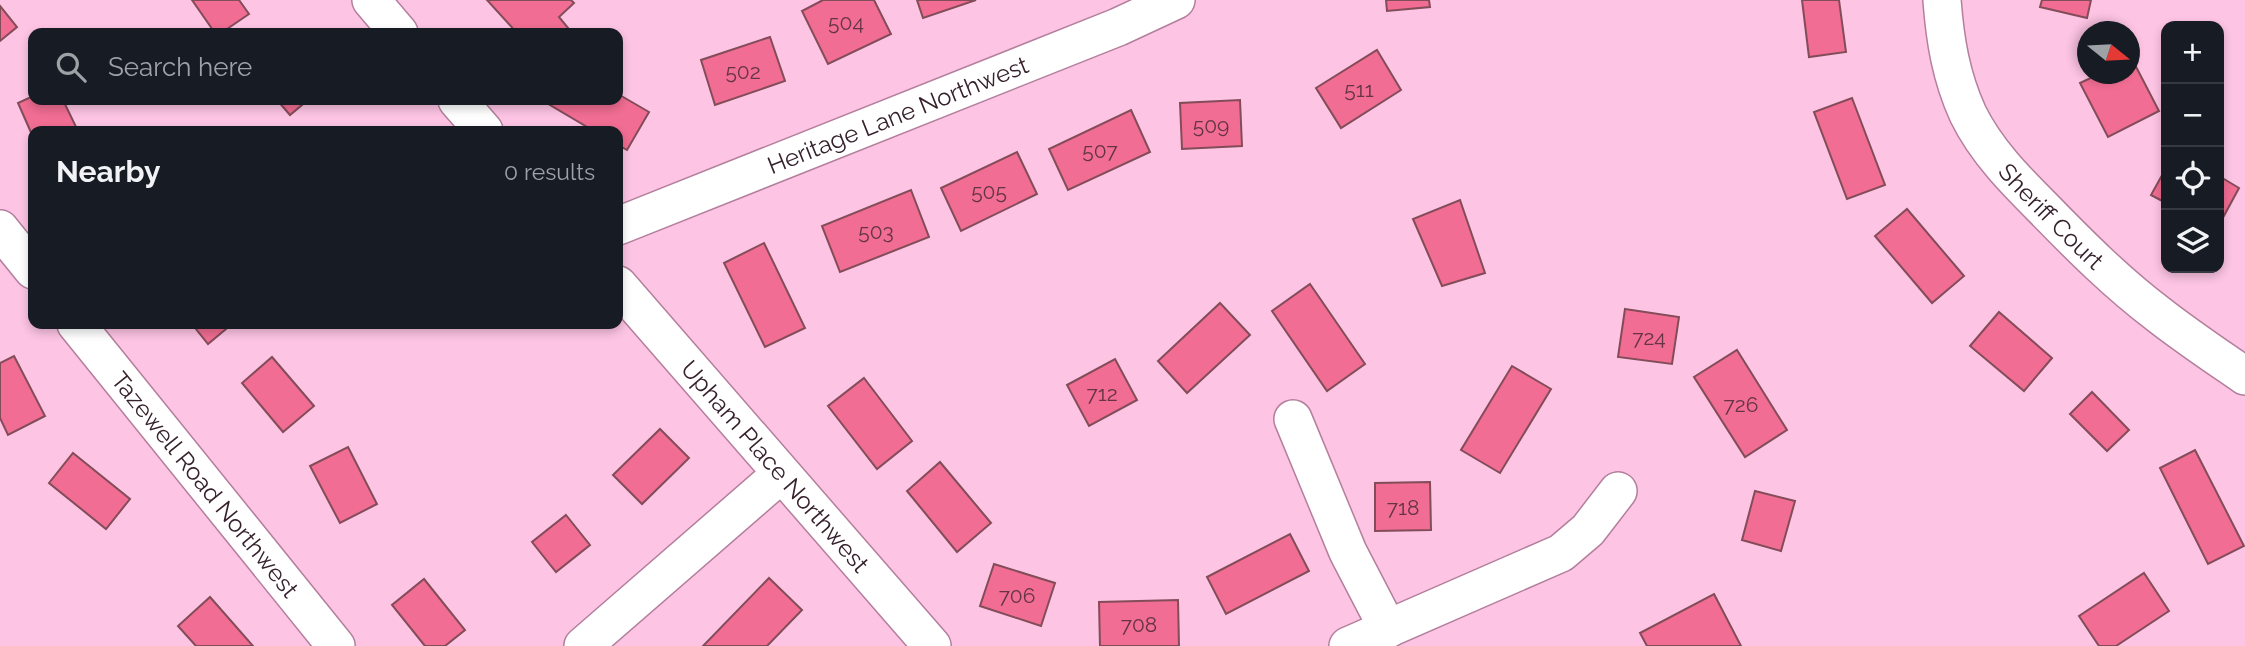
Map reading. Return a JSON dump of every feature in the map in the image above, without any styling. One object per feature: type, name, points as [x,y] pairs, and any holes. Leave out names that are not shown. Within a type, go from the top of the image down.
[{"type":"street","points":[[370,0],[395,28]]},
{"type":"street","name":"Heritage Lane Northwest","points":[[623,224],[1118,27],[1176,0]]},
{"type":"street","name":"Sheriff Court","points":[[1942,0],[1944,37],[1954,76],[1969,115],[1993,154],[2090,255],[2158,314],[2245,376]]},
{"type":"street","points":[[461,105],[480,126]]},
{"type":"street","points":[[0,229],[28,264]]},
{"type":"street","name":"Upham Place Northwest","points":[[623,291],[932,646]]},
{"type":"street","name":"Tazewell Road Northwest","points":[[80,329],[336,646]]},
{"type":"street","points":[[1293,419],[1348,552],[1388,629]]},
{"type":"street","points":[[583,646],[781,474]]},
{"type":"street","points":[[1348,646],[1561,553],[1588,530],[1618,491]]},
{"type":"building","points":[[192,0],[239,0],[249,14],[228,28],[212,28]]},
{"type":"building","points":[[487,0],[571,0],[574,3],[559,17],[568,28],[512,28]]},
{"type":"building","points":[[823,0],[874,0],[891,34],[828,64],[802,11]]},
{"type":"building","points":[[917,0],[976,0],[923,18]]},
{"type":"building","points":[[1386,0],[1429,0],[1430,7],[1387,11]]},
{"type":"building","points":[[1802,0],[1839,0],[1846,52],[1809,57]]},
{"type":"building","points":[[2042,0],[2091,0],[2087,18],[2040,7]]},
{"type":"building","points":[[0,6],[17,27],[0,41]]},
{"type":"building","points":[[770,37],[785,81],[715,105],[701,60]]},
{"type":"building","points":[[1377,50],[1401,90],[1341,128],[1316,88]]},
{"type":"building","points":[[2140,74],[2159,111],[2108,137],[2081,84],[2140,84]]},
{"type":"building","points":[[623,97],[649,112],[627,150],[623,148],[623,126],[586,126],[550,105],[623,105]]},
{"type":"building","points":[[28,98],[28,105],[65,105],[76,126],[28,126],[18,103]]},
{"type":"building","points":[[1852,98],[1885,185],[1847,199],[1814,112]]},
{"type":"building","points":[[1240,100],[1242,146],[1182,149],[1180,103]]},
{"type":"building","points":[[281,105],[302,105],[290,115]]},
{"type":"building","points":[[1131,110],[1150,152],[1068,190],[1049,149]]},
{"type":"building","points":[[1017,152],[1037,194],[961,231],[941,188]]},
{"type":"building","points":[[2161,177],[2161,200],[2151,195]]},
{"type":"building","points":[[2224,179],[2239,188],[2224,216]]},
{"type":"building","points":[[911,190],[929,237],[840,272],[822,226]]},
{"type":"building","points":[[1460,200],[1485,273],[1442,286],[1413,219]]},
{"type":"building","points":[[1907,209],[1964,276],[1932,303],[1875,236]]},
{"type":"building","points":[[764,243],[805,328],[765,347],[724,263]]},
{"type":"building","points":[[1310,284],[1365,364],[1327,391],[1272,311]]},
{"type":"building","points":[[1220,303],[1250,335],[1187,393],[1158,361]]},
{"type":"building","points":[[1625,309],[1679,317],[1672,364],[1618,357]]},
{"type":"building","points":[[1999,312],[2052,358],[2024,391],[1970,346]]},
{"type":"building","points":[[196,329],[226,329],[208,344]]},
{"type":"building","points":[[1737,350],[1787,430],[1745,457],[1694,377]]},
{"type":"building","points":[[14,356],[45,416],[8,435],[0,418],[0,363]]},
{"type":"building","points":[[272,357],[314,406],[283,432],[242,383]]},
{"type":"building","points":[[1115,359],[1137,400],[1089,426],[1067,385]]},
{"type":"building","points":[[1512,366],[1551,389],[1500,473],[1461,450]]},
{"type":"building","points":[[864,378],[912,441],[877,469],[828,406]]},
{"type":"building","points":[[2092,392],[2129,430],[2107,451],[2070,414]]},
{"type":"building","points":[[660,429],[689,458],[642,504],[613,475]]},
{"type":"building","points":[[348,447],[377,504],[340,523],[310,466]]},
{"type":"building","points":[[2195,450],[2244,546],[2208,564],[2160,468]]},
{"type":"building","points":[[73,453],[130,499],[106,529],[49,483]]},
{"type":"building","points":[[940,462],[991,523],[957,552],[907,491]]},
{"type":"building","points":[[1430,482],[1431,530],[1375,531],[1375,483]]},
{"type":"building","points":[[1755,491],[1795,501],[1781,551],[1742,540]]},
{"type":"building","points":[[566,515],[590,545],[556,572],[532,542]]},
{"type":"building","points":[[1290,534],[1309,571],[1226,614],[1207,577]]},
{"type":"building","points":[[994,564],[1055,583],[1041,626],[980,606]]},
{"type":"building","points":[[2144,573],[2169,611],[2116,646],[2099,646],[2079,616]]},
{"type":"building","points":[[769,578],[802,610],[767,646],[703,646]]},
{"type":"building","points":[[424,579],[465,630],[445,646],[425,646],[392,605]]},
{"type":"building","points":[[1714,594],[1741,646],[1647,646],[1640,633]]},
{"type":"building","points":[[210,597],[253,646],[196,646],[178,626]]},
{"type":"building","points":[[1178,600],[1179,646],[1100,646],[1099,602]]}]
